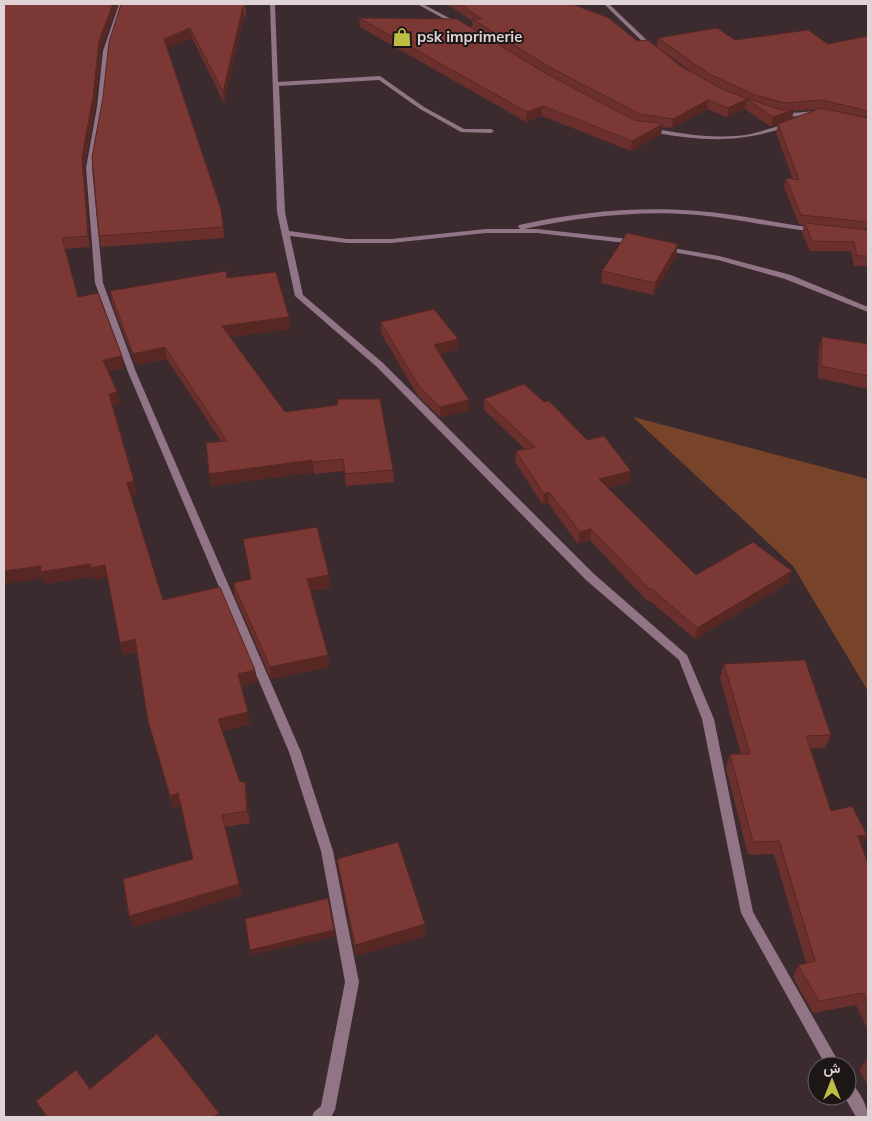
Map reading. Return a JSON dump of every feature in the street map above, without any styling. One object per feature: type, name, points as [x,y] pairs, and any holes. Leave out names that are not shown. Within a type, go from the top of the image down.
[{"type":"street","points":[[121,4],[106,51],[100,107],[90,168],[99,283],[132,372],[295,752],[327,851],[352,982],[328,1110],[319,1117]]},
{"type":"street","points":[[272,4],[281,212],[299,296],[380,365],[590,577],[683,658],[708,719],[747,913],[828,1056]]},
{"type":"street","points":[[420,4],[470,32]]},
{"type":"street","points":[[606,4],[636,35],[656,52]]},
{"type":"street","points":[[275,84],[380,78],[422,108],[463,131],[490,131]]},
{"type":"street","points":[[771,113],[780,116],[819,113],[827,115]]},
{"type":"street","points":[[645,129],[723,140],[760,135],[819,113]]},
{"type":"street","points":[[502,231],[574,215],[628,212],[697,213],[823,231]]},
{"type":"street","points":[[285,233],[347,241],[391,241],[502,231],[537,231],[618,239],[646,244]]},
{"type":"street","points":[[655,246],[719,258],[788,277],[868,310]]},
{"type":"street","points":[[857,1105],[864,1117]]},
{"type":"shaded area","points":[[633,417],[868,479],[868,691],[793,566]]},
{"type":"building","points":[[4,4],[113,4],[99,41],[93,97],[82,157],[88,236],[62,238],[78,297],[98,293],[122,356],[103,360],[117,392],[109,394],[134,481],[127,483],[163,600],[220,587],[255,670],[238,674],[248,712],[218,719],[240,782],[245,782],[247,811],[222,815],[239,884],[129,916],[123,879],[193,859],[178,793],[170,796],[148,721],[135,639],[120,643],[105,565],[91,568],[90,564],[40,572],[41,566],[4,571]]},
{"type":"building","points":[[121,4],[245,4],[223,92],[190,28],[164,39],[221,209],[223,227],[99,236],[92,157],[103,97],[109,42]]},
{"type":"building","points":[[460,4],[572,4],[609,18],[637,41],[648,40],[682,67],[726,91],[781,110],[794,109],[773,117],[747,99],[728,108],[708,100],[673,119],[640,114],[553,69],[472,19],[482,19]]},
{"type":"building","points":[[359,18],[457,19],[547,74],[634,120],[663,124],[632,141],[543,106],[527,112]]},
{"type":"building","points":[[717,28],[735,40],[808,30],[828,44],[868,36],[868,111],[822,100],[785,103],[755,95],[709,74],[658,38]]},
{"type":"building","points":[[821,108],[868,118],[868,222],[801,215],[786,178],[799,180],[778,124]]},
{"type":"building","points":[[805,223],[868,230],[868,256],[857,256],[854,242],[812,241]]},
{"type":"building","points":[[627,233],[678,244],[655,283],[602,271]]},
{"type":"building","points":[[226,271],[227,278],[276,272],[289,317],[222,326],[285,412],[337,405],[338,399],[380,399],[393,470],[345,474],[343,459],[313,462],[312,460],[209,474],[206,443],[227,441],[165,347],[133,354],[110,291]]},
{"type":"building","points":[[434,309],[458,339],[434,345],[469,400],[440,407],[418,385],[381,322]]},
{"type":"building","points":[[822,337],[868,344],[868,376],[821,366]]},
{"type":"building","points":[[524,384],[544,402],[549,401],[587,440],[604,436],[631,471],[599,479],[696,575],[753,542],[792,571],[697,628],[652,589],[649,589],[591,529],[580,532],[549,492],[544,494],[516,451],[535,447],[484,399]]},
{"type":"building","points":[[317,527],[329,575],[307,579],[328,655],[270,667],[233,583],[251,579],[243,539]]},
{"type":"building","points":[[805,660],[831,735],[806,736],[831,811],[852,806],[867,835],[858,836],[868,864],[868,1003],[863,993],[819,1001],[798,965],[815,961],[779,841],[753,842],[730,754],[750,754],[724,664]]},
{"type":"building","points":[[398,842],[425,924],[355,945],[337,859]]},
{"type":"building","points":[[328,898],[334,930],[250,950],[245,919]]},
{"type":"building","points":[[157,1034],[219,1113],[213,1117],[47,1117],[36,1101],[76,1070],[90,1089]]},
{"type":"place","name":"psk imprimerie","points":[[402,37]]}]
